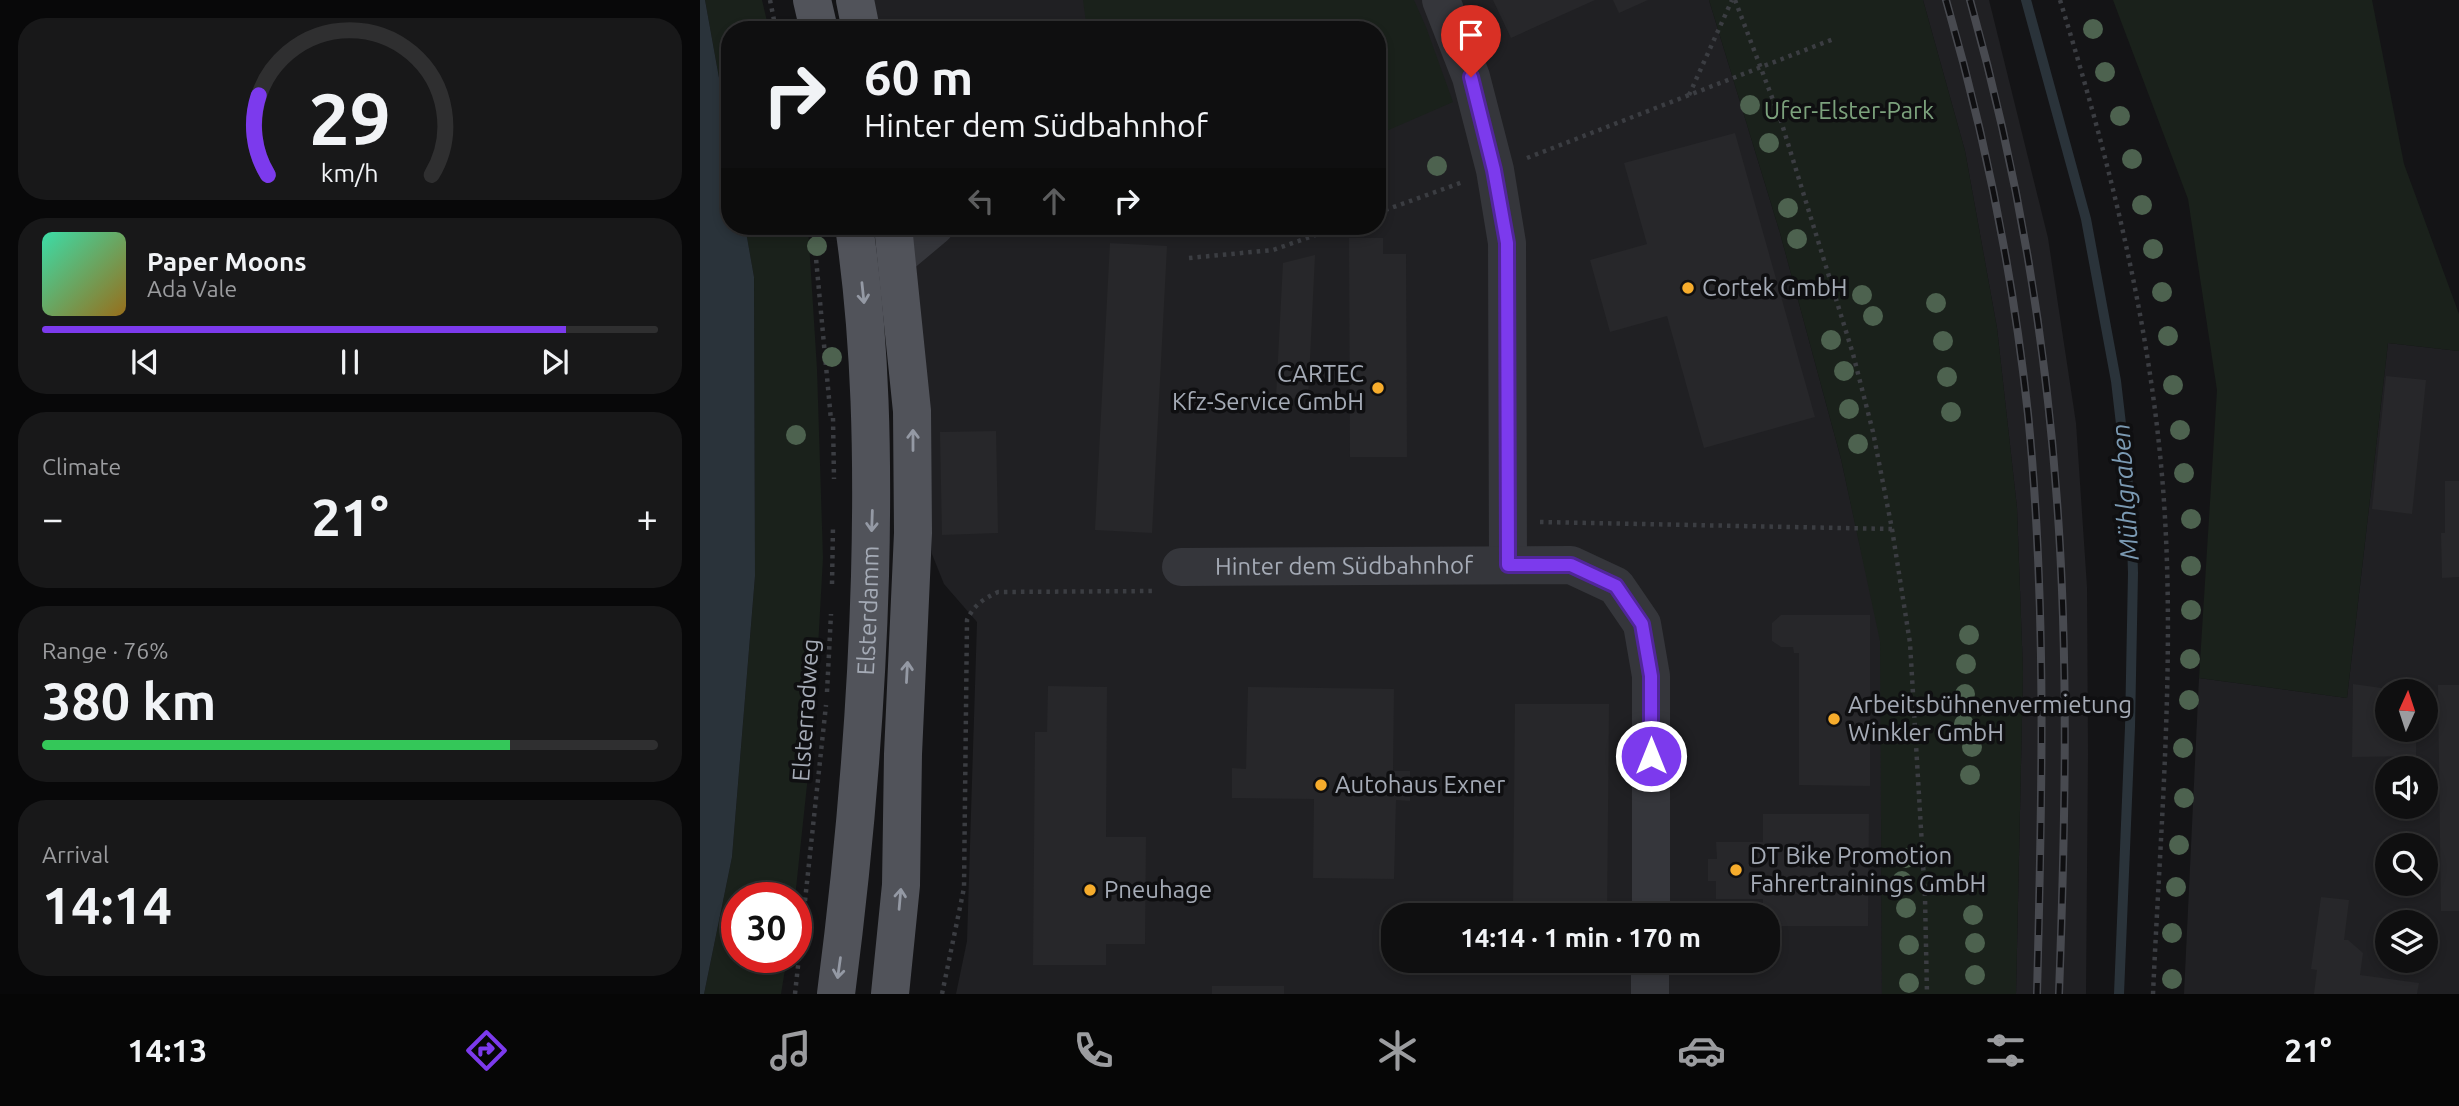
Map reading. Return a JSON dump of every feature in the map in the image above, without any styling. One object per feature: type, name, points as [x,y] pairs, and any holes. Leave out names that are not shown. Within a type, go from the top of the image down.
[{"type":"main road","points":[[812,0],[816,21]]},
{"type":"main road","points":[[855,0],[859,21]]},
{"type":"main road","name":"Elsterdamm","points":[[836,994],[861,778],[872,525],[873,472],[864,294],[855,235]]},
{"type":"main road","name":"Elsterdamm","points":[[895,985],[901,885],[902,754],[914,533],[912,411],[896,241]]},
{"type":"street","name":"Hinter dem Südbahnhof","points":[[1441,0],[1471,77],[1494,170],[1507,243],[1508,565]]},
{"type":"street","name":"Hinter dem Südbahnhof","points":[[1173,579],[1508,565],[1571,565],[1616,586],[1642,624],[1651,676],[1651,903]]},
{"type":"street","points":[[1650,973],[1650,994]]},
{"type":"path","points":[[770,0],[774,21]]},
{"type":"path","points":[[1689,96],[1734,0]]},
{"type":"path","points":[[1734,0],[1781,121],[1853,354],[1873,432],[1892,529],[1910,643],[1925,897],[1927,994]]},
{"type":"path","points":[[2060,0],[2122,219],[2148,355],[2159,440],[2165,518],[2167,678],[2153,994]]},
{"type":"path","points":[[1386,210],[1836,38]]},
{"type":"path","points":[[814,235],[832,428],[834,481]]},
{"type":"path","points":[[1189,258],[1273,250],[1316,235]]},
{"type":"path","points":[[832,586],[833,520]]},
{"type":"path","points":[[1508,522],[1892,529]]},
{"type":"path","points":[[942,994],[964,888],[967,620],[972,610],[981,600],[998,592],[1173,579]]},
{"type":"path","name":"Elsterradweg","points":[[795,994],[827,703],[831,612]]},
{"type":"shaded area","points":[[700,0],[705,0],[721,89],[721,235],[747,235],[754,277],[755,576],[732,857],[727,882],[721,882],[721,911],[704,994],[700,994]]},
{"type":"shaded area","points":[[873,0],[1709,0],[1780,233],[1841,459],[1881,641],[1882,994],[956,994],[967,941],[977,622],[944,584],[932,554],[929,412],[913,235],[1386,235],[1386,21],[876,21]]},
{"type":"shaded area","points":[[1923,0],[1989,0],[2048,238],[2076,423],[2087,587],[2086,994],[2016,994],[2023,673],[2017,508],[1997,328],[1965,151]]},
{"type":"shaded area","points":[[2388,343],[2459,351],[2459,994],[2184,994],[2199,678],[2347,698]]},
{"type":"green space","points":[[705,0],[762,0],[767,21],[721,21],[721,89]]},
{"type":"green space","points":[[1083,0],[1414,0],[1453,102],[1386,131],[1386,21],[1086,21]]},
{"type":"green space","name":"Ufer-Elster-Park","points":[[1709,0],[1923,0],[1965,151],[1997,328],[2017,508],[2023,673],[2016,994],[1882,994],[1880,641],[1841,459],[1780,233]]},
{"type":"green space","points":[[2113,0],[2372,0],[2404,164],[2459,314],[2459,351],[2388,343],[2347,698],[2199,678],[2217,390],[2188,199]]},
{"type":"green space","points":[[747,235],[809,235],[817,369],[823,558],[814,719],[797,882],[727,882],[732,857],[755,576],[754,277]]},
{"type":"green space","points":[[721,911],[721,973],[784,973],[781,994],[704,994]]},
{"type":"building","points":[[1493,0],[1595,0],[1511,38]]},
{"type":"building","points":[[1613,0],[1648,0],[1619,13]]},
{"type":"building","name":"Cortek GmbH","points":[[1735,133],[1815,417],[1704,448],[1667,316],[1610,332],[1590,260],[1647,244],[1624,163]]},
{"type":"building","name":"CARTEC Kfz-Service GmbH","points":[[1349,238],[1383,238],[1383,254],[1406,254],[1407,457],[1350,457]]},
{"type":"building","points":[[1110,243],[1167,246],[1152,533],[1095,530]]},
{"type":"building","points":[[1315,255],[1308,399],[1276,398],[1283,263]]},
{"type":"building","points":[[2386,376],[2426,380],[2412,514],[2372,509]]},
{"type":"building","points":[[996,431],[998,533],[942,535],[940,432]]},
{"type":"building","points":[[2445,481],[2459,481],[2459,577],[2442,578],[2441,533],[2445,533]]},
{"type":"building","name":"Arbeitsbühnenvermietung Winkler GmbH","points":[[1781,615],[1870,615],[1870,786],[1799,785],[1799,653],[1794,653],[1793,647],[1781,647],[1772,641],[1772,623]]},
{"type":"building","points":[[2353,684],[2375,687],[2375,742],[2416,742],[2416,756],[2352,757]]},
{"type":"building","points":[[2438,685],[2459,685],[2459,911],[2441,911]]},
{"type":"building","name":"Pneuhage","points":[[1048,686],[1107,687],[1106,837],[1146,837],[1145,944],[1106,944],[1106,965],[1033,965],[1035,732],[1047,732]]},
{"type":"building","name":"Autohaus Exner","points":[[1248,687],[1394,689],[1393,771],[1410,771],[1410,801],[1396,800],[1394,879],[1313,878],[1314,799],[1232,798],[1232,768],[1246,769]]},
{"type":"building","points":[[1515,704],[1609,704],[1607,903],[1513,903]]},
{"type":"building","points":[[1763,814],[1869,814],[1868,926],[1780,926],[1780,903],[1763,903],[1763,899],[1716,899],[1716,881],[1708,881],[1708,859],[1717,859],[1716,842],[1763,842]]},
{"type":"building","points":[[2321,897],[2349,900],[2344,940],[2348,940],[2363,953],[2360,975],[2419,983],[2417,994],[2314,994],[2317,970],[2311,969]]},
{"type":"building","points":[[1212,986],[1284,986],[1284,994],[1212,994]]},
{"type":"waterway","name":"Mühlgraben","points":[[2026,0],[2086,219],[2116,381],[2131,510],[2133,573],[2130,727],[2119,994]]},
{"type":"railway","points":[[1946,0],[1996,205],[2028,414],[2041,631],[2037,994]]},
{"type":"railway","points":[[1970,0],[2015,186],[2036,311],[2052,437],[2061,562],[2064,685],[2059,994]]},
{"type":"place","name":"Cortek GmbH","points":[[1688,288]]},
{"type":"place","name":"CARTEC Kfz-Service GmbH","points":[[1378,388]]},
{"type":"place","name":"Arbeitsbühnenvermietung Winkler GmbH","points":[[1834,719]]},
{"type":"place","name":"Autohaus Exner","points":[[1321,785]]},
{"type":"place","name":"DT Bike Promotion Fahrertrainings GmbH","points":[[1736,870]]},
{"type":"place","name":"Pneuhage","points":[[1090,890]]},
{"type":"route","points":[[1471,77],[1494,170],[1507,243],[1508,565],[1571,565],[1616,586],[1642,624],[1651,676],[1651,756]]}]
